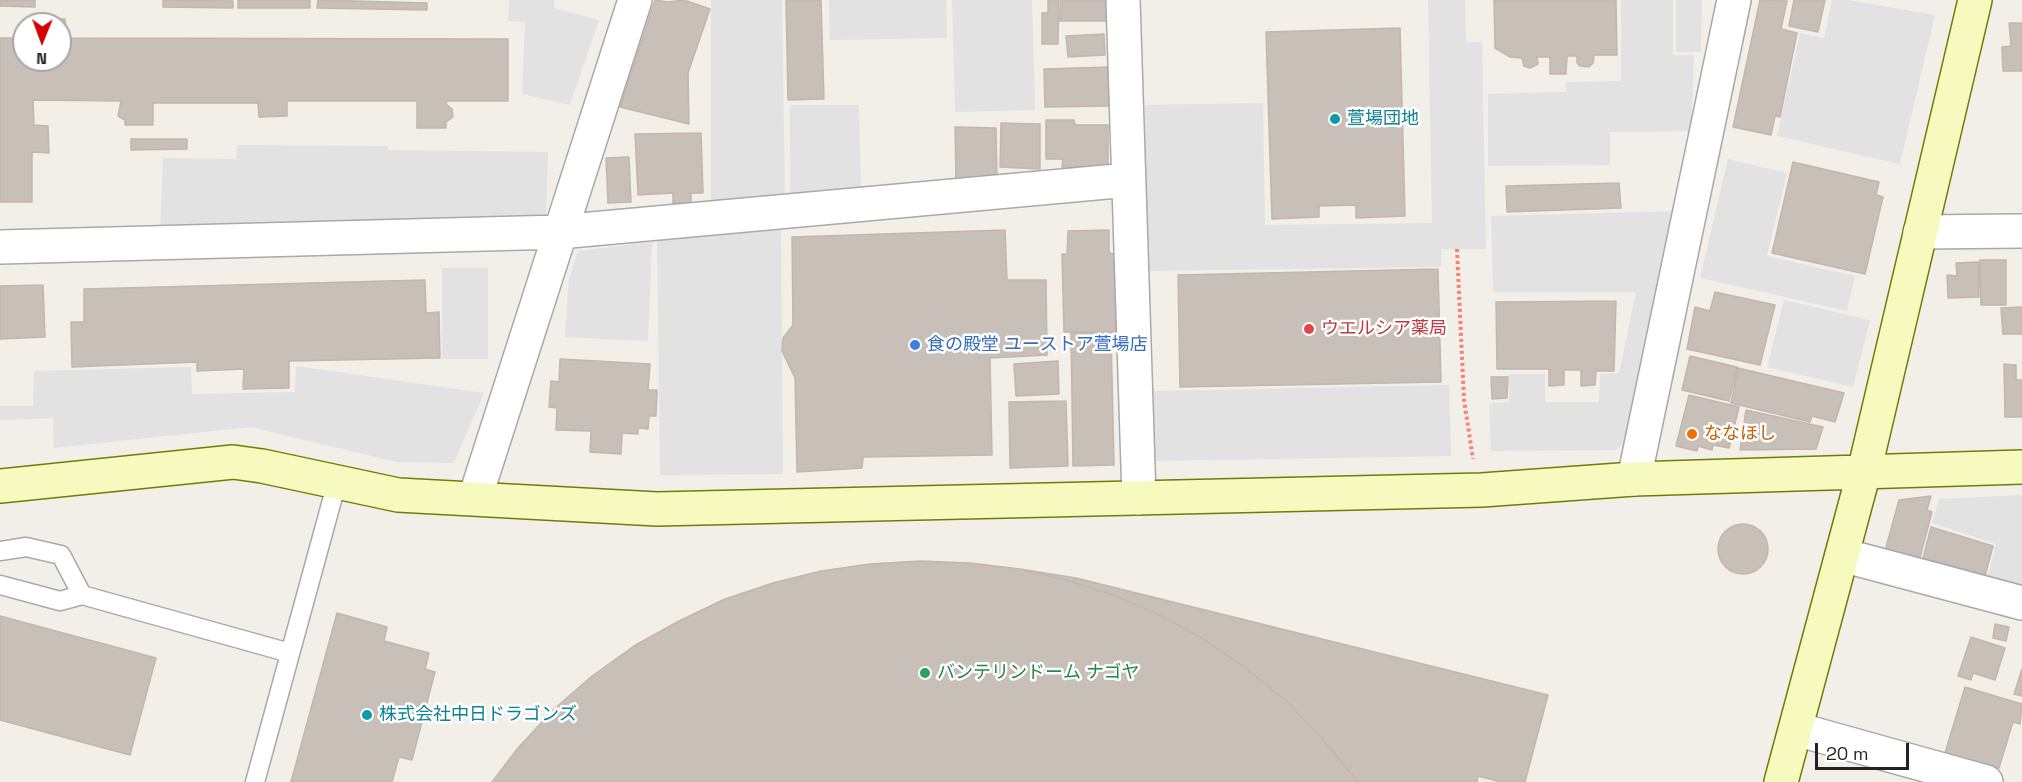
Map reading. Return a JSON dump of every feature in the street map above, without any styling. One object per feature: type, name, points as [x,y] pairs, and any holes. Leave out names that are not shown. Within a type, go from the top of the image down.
[{"type":"street","points":[[475,498],[635,0]]},
{"type":"street","points":[[1123,0],[1139,498]]},
{"type":"street","points":[[1634,479],[1734,0]]},
{"type":"street","points":[[1781,782],[1863,472],[1975,0]]},
{"type":"street","points":[[0,247],[559,232],[1128,180]]},
{"type":"street","points":[[1920,232],[2022,231]]},
{"type":"street","points":[[0,486],[232,462],[262,466],[398,495],[657,510],[1482,490],[1634,479],[2022,467]]},
{"type":"street","points":[[1842,555],[2022,603]]},
{"type":"street","points":[[1796,729],[1986,782]]},
{"type":"lane","points":[[255,782],[337,482]]},
{"type":"lane","points":[[0,551],[26,547],[61,555],[82,595]]},
{"type":"lane","points":[[0,585],[60,601],[82,595],[290,653]]},
{"type":"path","points":[[1457,249],[1464,400],[1474,462]]},
{"type":"shaded area","points":[[509,0],[554,0],[554,8],[599,20],[570,105],[522,94],[525,22],[508,21]]},
{"type":"shaded area","points":[[711,0],[782,0],[785,199],[711,206]]},
{"type":"shaded area","points":[[829,0],[946,0],[947,38],[830,40]]},
{"type":"shaded area","points":[[952,0],[1032,0],[1035,110],[955,112]]},
{"type":"shaded area","points":[[1428,0],[1465,0],[1466,42],[1482,42],[1486,249],[1441,249],[1441,267],[1147,271],[1145,105],[1263,103],[1265,225],[1432,223]]},
{"type":"shaded area","points":[[1621,0],[1673,0],[1673,55],[1694,55],[1691,131],[1610,132],[1610,165],[1488,166],[1488,94],[1566,92],[1566,82],[1621,81]]},
{"type":"shaded area","points":[[1676,0],[1702,0],[1701,52],[1676,52]]},
{"type":"shaded area","points":[[1832,0],[1848,0],[1935,15],[1900,164],[1777,136],[1800,33],[1824,38]]},
{"type":"shaded area","points":[[790,105],[859,105],[861,190],[790,197]]},
{"type":"shaded area","points":[[237,145],[388,146],[388,150],[548,152],[546,221],[160,233],[163,158],[236,159]]},
{"type":"shaded area","points":[[1728,159],[1787,173],[1767,256],[1855,276],[1847,311],[1700,278]]},
{"type":"shaded area","points":[[1679,211],[1628,441],[1615,450],[1491,451],[1489,403],[1509,402],[1509,374],[1545,374],[1545,402],[1599,402],[1600,374],[1619,373],[1636,292],[1493,292],[1491,216]]},
{"type":"shaded area","points":[[781,227],[783,474],[660,475],[657,238]]},
{"type":"shaded area","points":[[652,242],[648,341],[565,337],[569,278],[578,251]]},
{"type":"shaded area","points":[[442,268],[488,268],[488,359],[442,359]]},
{"type":"shaded area","points":[[1784,300],[1870,320],[1853,387],[1767,367]]},
{"type":"shaded area","points":[[296,366],[484,393],[454,463],[396,462],[251,427],[54,448],[53,418],[0,420],[0,406],[33,406],[34,371],[191,367],[192,394],[295,392]]},
{"type":"shaded area","points":[[1449,385],[1451,456],[1153,461],[1152,391]]},
{"type":"shaded area","points":[[2022,495],[2022,587],[1987,579],[1996,544],[1932,523],[1939,499]]},
{"type":"building","points":[[0,0],[35,0],[35,7],[0,6]]},
{"type":"building","points":[[163,0],[233,1],[233,8],[163,7]]},
{"type":"building","points":[[238,0],[310,0],[310,8],[238,8]]},
{"type":"building","points":[[318,0],[427,3],[427,10],[317,8]]},
{"type":"building","points":[[655,0],[668,2],[684,0],[710,9],[688,73],[689,124],[620,107]]},
{"type":"building","points":[[786,0],[821,0],[824,99],[788,100]]},
{"type":"building","points":[[1048,0],[1059,0],[1058,44],[1042,44],[1042,13],[1048,13]]},
{"type":"building","points":[[1061,0],[1107,0],[1107,21],[1060,21]]},
{"type":"building","points":[[1494,0],[1616,0],[1617,55],[1594,55],[1593,63],[1589,67],[1580,66],[1577,63],[1577,56],[1567,56],[1566,74],[1550,74],[1550,57],[1537,57],[1538,64],[1530,68],[1524,66],[1522,58],[1510,57],[1495,48]]},
{"type":"building","points":[[1760,0],[1787,1],[1781,29],[1797,33],[1780,117],[1775,116],[1771,135],[1733,127]]},
{"type":"building","points":[[1794,0],[1825,0],[1818,32],[1789,26]]},
{"type":"building","points":[[2009,23],[2022,23],[2022,71],[2003,71],[2002,47],[2011,46]]},
{"type":"building","name":"萱場団地","points":[[1400,28],[1405,216],[1356,218],[1356,205],[1319,206],[1319,217],[1272,219],[1266,32]]},
{"type":"building","points":[[1104,34],[1105,55],[1068,57],[1066,36]]},
{"type":"building","points":[[0,38],[12,38],[12,72],[72,72],[72,38],[508,39],[508,101],[447,101],[446,104],[452,109],[453,117],[446,122],[446,128],[417,128],[417,101],[287,101],[287,116],[259,117],[258,103],[153,103],[153,125],[125,125],[125,120],[118,116],[121,101],[33,100],[34,125],[48,126],[49,153],[32,152],[32,202],[0,202]]},
{"type":"building","points":[[1110,67],[1111,106],[1045,107],[1044,69]]},
{"type":"building","points":[[1046,120],[1074,120],[1075,125],[1108,125],[1108,169],[1062,167],[1063,159],[1046,159]]},
{"type":"building","points":[[1001,123],[1040,124],[1040,169],[1000,167]]},
{"type":"building","points":[[955,127],[996,128],[997,179],[956,179]]},
{"type":"building","points":[[701,133],[703,193],[691,193],[691,203],[673,203],[673,193],[638,195],[635,134]]},
{"type":"building","points":[[131,139],[187,139],[187,149],[131,150]]},
{"type":"building","points":[[629,157],[631,202],[608,203],[606,158]]},
{"type":"building","points":[[1793,162],[1879,182],[1876,195],[1883,197],[1865,274],[1772,253]]},
{"type":"building","points":[[1619,183],[1621,208],[1507,212],[1506,186]]},
{"type":"building","name":"食の殿堂 ユーストア萱場店","points":[[1005,230],[1007,280],[1046,280],[1047,355],[990,358],[992,455],[863,457],[862,468],[797,472],[795,378],[782,351],[783,338],[793,325],[792,237]]},
{"type":"building","points":[[1109,230],[1109,253],[1114,254],[1116,332],[1064,332],[1062,254],[1067,254],[1068,231]]},
{"type":"building","points":[[1980,260],[2006,260],[2006,305],[1981,305]]},
{"type":"building","points":[[1979,262],[1979,297],[1948,298],[1947,275],[1957,276],[1956,263]]},
{"type":"building","name":"ウエルシア薬局","points":[[1438,269],[1441,382],[1180,387],[1178,275]]},
{"type":"building","points":[[425,280],[426,313],[439,312],[440,358],[289,361],[289,388],[243,389],[244,369],[197,371],[197,362],[72,367],[71,322],[84,322],[84,289]]},
{"type":"building","points":[[43,285],[45,337],[0,339],[0,286]]},
{"type":"building","points":[[1715,292],[1775,305],[1760,365],[1687,349],[1695,307],[1710,311]]},
{"type":"building","points":[[1616,301],[1614,371],[1596,371],[1595,385],[1581,386],[1581,370],[1564,370],[1564,385],[1549,386],[1549,369],[1497,369],[1496,302]]},
{"type":"building","points":[[2022,307],[2022,334],[2003,334],[2001,308]]},
{"type":"building","points":[[1071,333],[1111,333],[1114,465],[1073,466]]},
{"type":"building","points":[[1690,356],[1737,367],[1729,401],[1682,390]]},
{"type":"building","points":[[560,359],[650,364],[648,390],[657,390],[656,416],[649,416],[648,429],[638,428],[638,434],[622,433],[621,454],[590,452],[591,431],[556,430],[557,408],[549,407],[551,381],[559,382]]},
{"type":"building","points":[[1058,361],[1059,394],[1016,396],[1014,364]]},
{"type":"building","points":[[2004,364],[2016,365],[2016,380],[2022,380],[2022,417],[2005,417]]},
{"type":"building","points":[[1738,368],[1844,393],[1835,422],[1812,416],[1810,422],[1731,403]]},
{"type":"building","points":[[1491,377],[1508,377],[1507,398],[1492,399]]},
{"type":"building","points":[[1689,395],[1739,407],[1729,448],[1713,445],[1712,450],[1698,446],[1697,451],[1676,446]]},
{"type":"building","points":[[1066,401],[1068,466],[1010,468],[1009,402]]},
{"type":"building","points":[[1746,410],[1823,427],[1816,449],[1740,450]]},
{"type":"building","points":[[1931,496],[1927,510],[1932,512],[1919,561],[1885,551],[1899,500]]},
{"type":"building","points":[[1738,524],[1748,524],[1761,531],[1768,544],[1768,554],[1761,567],[1748,574],[1738,574],[1729,570],[1722,563],[1718,554],[1718,544],[1722,535],[1729,528]]},
{"type":"building","points":[[1931,527],[1993,546],[1985,576],[1923,558]]},
{"type":"building","name":"バンテリンドーム ナゴヤ","points":[[921,561],[970,563],[1020,569],[1116,596],[1162,616],[1205,640],[1247,669],[1285,700],[1320,736],[1358,782],[492,782],[518,748],[553,710],[592,676],[634,646],[679,621],[725,599],[773,583],[821,571],[870,564]]},
{"type":"building","points":[[1020,569],[1076,578],[1548,695],[1525,782],[1501,782],[1478,776],[1477,782],[1358,782],[1320,736],[1285,700],[1247,669],[1205,640],[1162,616],[1116,596]]},
{"type":"building","name":"株式会社中日ドラゴンズ","points":[[337,613],[387,627],[384,641],[429,653],[425,669],[435,672],[412,760],[399,757],[392,782],[291,782]]},
{"type":"building","points":[[0,616],[156,658],[130,755],[0,720]]},
{"type":"building","points":[[1995,624],[2009,627],[2006,641],[1993,638]]},
{"type":"building","points":[[1971,637],[2005,648],[1995,680],[1973,673],[1971,680],[1958,676]]},
{"type":"building","points":[[2022,669],[2022,696],[2014,694]]},
{"type":"building","points":[[1965,687],[2022,704],[2020,724],[2013,722],[1999,768],[1945,753]]},
{"type":"place","name":"萱場団地","points":[[1335,119]]},
{"type":"place","name":"ウエルシア薬局","points":[[1309,329]]},
{"type":"place","name":"食の殿堂 ユーストア萱場店","points":[[915,345]]},
{"type":"place","name":"ななほし","points":[[1692,434]]},
{"type":"place","name":"バンテリンドーム ナゴヤ","points":[[925,673]]},
{"type":"place","name":"株式会社中日ドラゴンズ","points":[[367,715]]}]
